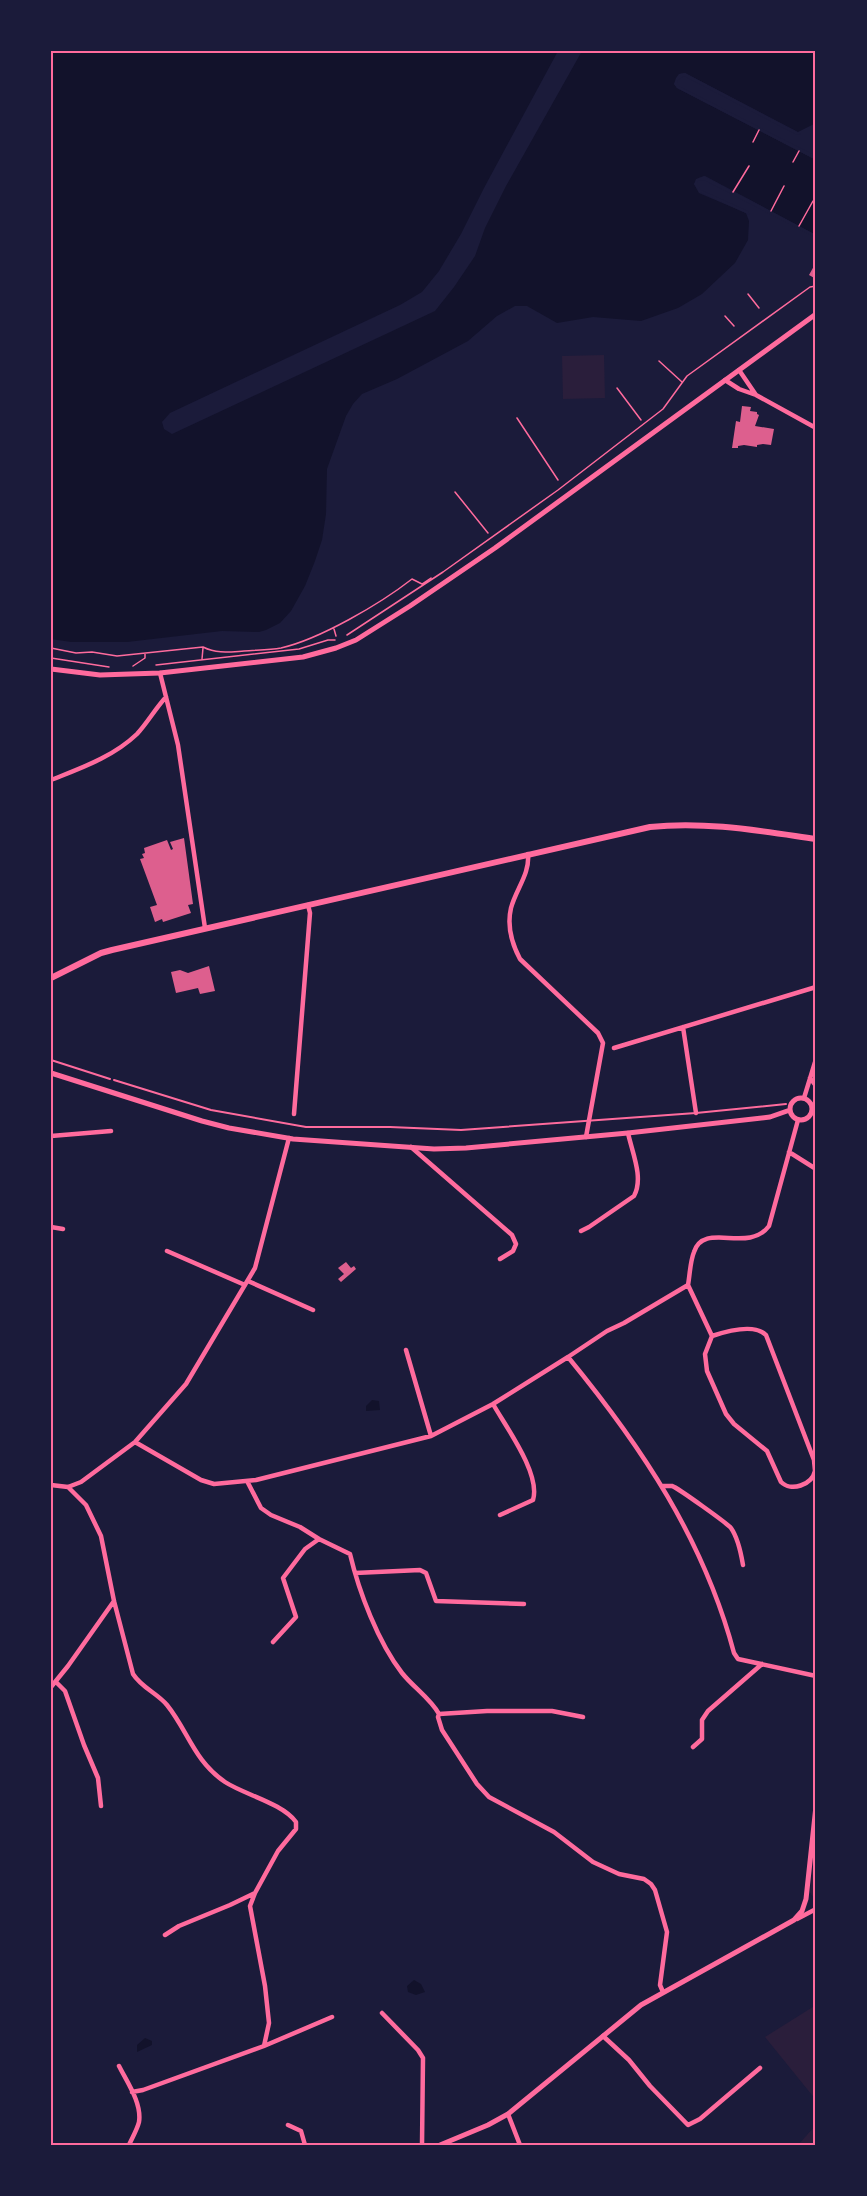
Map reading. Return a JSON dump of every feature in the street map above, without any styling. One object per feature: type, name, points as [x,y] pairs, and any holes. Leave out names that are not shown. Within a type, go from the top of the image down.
[{"type":"main road","points":[[51,978],[101,953],[650,827],[680,824],[718,825],[816,839]]},
{"type":"street","points":[[51,669],[100,675],[160,673],[303,657],[356,640],[495,548],[816,314]]},
{"type":"street","points":[[739,370],[756,395]]},
{"type":"street","points":[[725,380],[816,428]]},
{"type":"street","points":[[160,673],[170,705],[178,745],[206,928]]},
{"type":"street","points":[[51,780],[91,764],[135,736],[166,697]]},
{"type":"street","points":[[528,854],[529,865],[511,909],[512,945],[520,959],[598,1033],[603,1043],[586,1137]]},
{"type":"street","points":[[294,1114],[310,913],[308,904]]},
{"type":"street","points":[[614,1048],[816,987]]},
{"type":"street","points":[[682,1027],[696,1113]]},
{"type":"street","points":[[804,1098],[816,1059]]},
{"type":"street","points":[[51,1073],[202,1121],[290,1138],[411,1147],[466,1148],[628,1133],[770,1117],[790,1110]]},
{"type":"street","points":[[810,1078],[816,1086]]},
{"type":"street","points":[[798,1098],[804,1098],[814,1105],[813,1115],[805,1119],[794,1118],[790,1110],[793,1102],[798,1098]]},
{"type":"street","points":[[712,1336],[727,1331],[754,1329],[762,1330],[766,1335],[814,1460],[815,1470],[811,1478],[802,1485],[791,1488],[785,1486],[767,1451],[734,1425],[726,1414],[707,1371],[705,1354],[712,1336],[688,1285],[694,1251],[699,1243],[706,1238],[750,1238],[763,1234],[769,1226],[798,1120]]},
{"type":"street","points":[[51,1136],[111,1131]]},
{"type":"street","points":[[581,1231],[634,1196],[638,1188],[628,1133]]},
{"type":"street","points":[[51,1485],[68,1487],[81,1482],[135,1442],[186,1384],[247,1283],[261,1251],[290,1138]]},
{"type":"street","points":[[411,1147],[512,1235],[516,1244],[513,1251],[500,1259]]},
{"type":"street","points":[[789,1152],[816,1169]]},
{"type":"street","points":[[51,1227],[63,1229]]},
{"type":"street","points":[[167,1251],[313,1310]]},
{"type":"street","points":[[135,1442],[201,1480],[213,1484],[247,1481],[431,1437],[493,1404],[607,1330],[624,1323],[688,1285]]},
{"type":"street","points":[[406,1350],[431,1437]]},
{"type":"street","points":[[568,1357],[611,1409],[663,1486],[716,1594],[734,1653],[738,1659],[816,1676]]},
{"type":"street","points":[[493,1404],[528,1467],[536,1492],[533,1500],[500,1515]]},
{"type":"street","points":[[247,1481],[261,1508],[350,1554],[376,1630],[402,1672],[433,1704],[439,1714],[442,1730],[477,1784],[489,1797],[554,1832],[593,1862],[619,1874],[644,1879],[651,1884],[655,1890],[667,1932],[660,1985],[663,1992]]},
{"type":"street","points":[[663,1486],[671,1486],[684,1492],[732,1528],[741,1552],[742,1565]]},
{"type":"street","points":[[68,1487],[86,1505],[101,1536],[114,1601],[134,1674],[140,1684],[165,1702],[200,1759],[224,1781],[276,1808],[296,1822],[296,1829],[278,1851],[250,1906],[266,1986],[269,2023],[264,2046]]},
{"type":"street","points":[[273,1642],[296,1617],[283,1578],[305,1549],[319,1539]]},
{"type":"street","points":[[355,1574],[420,1570],[426,1573],[436,1602],[524,1604]]},
{"type":"street","points":[[51,1687],[114,1601]]},
{"type":"street","points":[[693,1747],[702,1739],[702,1720],[708,1711],[762,1664]]},
{"type":"street","points":[[56,1682],[65,1691],[98,1778],[101,1806]]},
{"type":"street","points":[[439,1714],[552,1711],[583,1717]]},
{"type":"street","points":[[794,1920],[802,1911],[806,1899],[816,1806]]},
{"type":"street","points":[[165,1935],[179,1926],[255,1893]]},
{"type":"street","points":[[440,2145],[508,2114],[641,2005],[816,1909]]},
{"type":"street","points":[[381,2013],[418,2050],[423,2058],[422,2145]]},
{"type":"street","points":[[132,2092],[264,2046],[332,2017]]},
{"type":"street","points":[[603,2036],[629,2060],[656,2093],[688,2126],[700,2119],[760,2068]]},
{"type":"street","points":[[119,2066],[132,2092],[138,2114],[139,2123],[129,2145]]},
{"type":"street","points":[[508,2114],[520,2145]]},
{"type":"street","points":[[288,2126],[301,2131],[305,2145]]},
{"type":"lane","points":[[51,1060],[211,1110],[306,1127],[461,1130],[786,1104]]},
{"type":"path","points":[[753,142],[759,130]]},
{"type":"path","points":[[793,162],[799,151]]},
{"type":"path","points":[[733,192],[749,166]]},
{"type":"path","points":[[771,211],[784,186]]},
{"type":"path","points":[[799,226],[813,201]]},
{"type":"path","points":[[148,667],[299,650],[348,635],[433,579],[558,490],[663,409],[687,376],[810,287],[816,286]]},
{"type":"path","points":[[748,294],[759,309]]},
{"type":"path","points":[[725,316],[734,326]]},
{"type":"path","points":[[659,361],[683,382]]},
{"type":"path","points":[[617,388],[641,420]]},
{"type":"path","points":[[518,418],[558,480]]},
{"type":"path","points":[[455,492],[488,533]]},
{"type":"path","points":[[51,648],[76,653],[92,651],[117,656],[203,647],[215,652],[279,648],[311,638],[333,627],[396,591],[411,579],[422,584],[429,578],[433,579]]},
{"type":"path","points":[[333,627],[336,636]]},
{"type":"path","points":[[202,659],[203,647]]},
{"type":"path","points":[[140,668],[133,667],[145,658],[145,654]]},
{"type":"path","points":[[51,657],[113,668]]},
{"type":"shaded area","points":[[51,51],[816,51],[816,123],[798,132],[685,73],[679,74],[674,84],[677,88],[816,160],[816,235],[705,176],[699,178],[694,184],[699,193],[746,213],[749,221],[748,240],[735,263],[702,294],[678,308],[641,321],[593,317],[557,323],[527,306],[515,306],[497,316],[468,341],[397,379],[362,394],[346,416],[327,469],[326,514],[322,540],[315,561],[305,586],[291,611],[280,623],[259,632],[222,631],[127,642],[71,642],[51,639]]},
{"type":"shaded area","points":[[604,355],[605,398],[563,399],[562,356]]},
{"type":"shaded area","points":[[372,1400],[379,1401],[380,1410],[366,1411],[366,1406]]},
{"type":"shaded area","points":[[816,1838],[816,1902],[810,1892]]},
{"type":"shaded area","points":[[414,1980],[421,1984],[425,1992],[416,1995],[408,1992],[407,1986]]},
{"type":"shaded area","points":[[816,2005],[816,2100],[765,2037]]},
{"type":"shaded area","points":[[145,2038],[152,2041],[152,2045],[137,2052],[137,2045]]},
{"type":"shaded area","points":[[816,2125],[816,2145],[798,2145]]},
{"type":"pier","points":[[558,51],[582,51],[506,186],[485,228],[475,256],[435,311],[172,434],[164,429],[162,422],[170,413],[400,305],[422,292],[439,271],[461,234]]},
{"type":"pier","points":[[685,73],[801,134],[797,135],[684,76],[678,80],[679,86],[816,156],[816,160],[677,88],[674,84],[676,78],[679,74]]},
{"type":"pier","points":[[704,176],[816,235],[816,238],[704,180],[698,181],[697,184],[701,190],[748,211],[750,215],[699,192],[694,184],[696,179]]},
{"type":"building","points":[[814,266],[816,268],[816,279],[809,275]]},
{"type":"building","points":[[742,406],[751,407],[750,411],[757,412],[759,415],[755,426],[774,429],[771,445],[763,444],[757,447],[744,445],[732,448],[736,421],[740,422]]},
{"type":"building","points":[[184,838],[193,904],[188,905],[191,913],[163,922],[162,919],[155,922],[150,907],[157,905],[140,859],[144,858],[142,854],[145,853],[144,848],[167,840],[171,850],[173,849],[170,842]]},
{"type":"building","points":[[209,966],[215,991],[200,994],[198,988],[176,993],[171,972],[180,970],[188,973]]},
{"type":"building","points":[[346,1262],[351,1268],[354,1266],[356,1269],[341,1282],[338,1279],[344,1274],[338,1268]]}]
